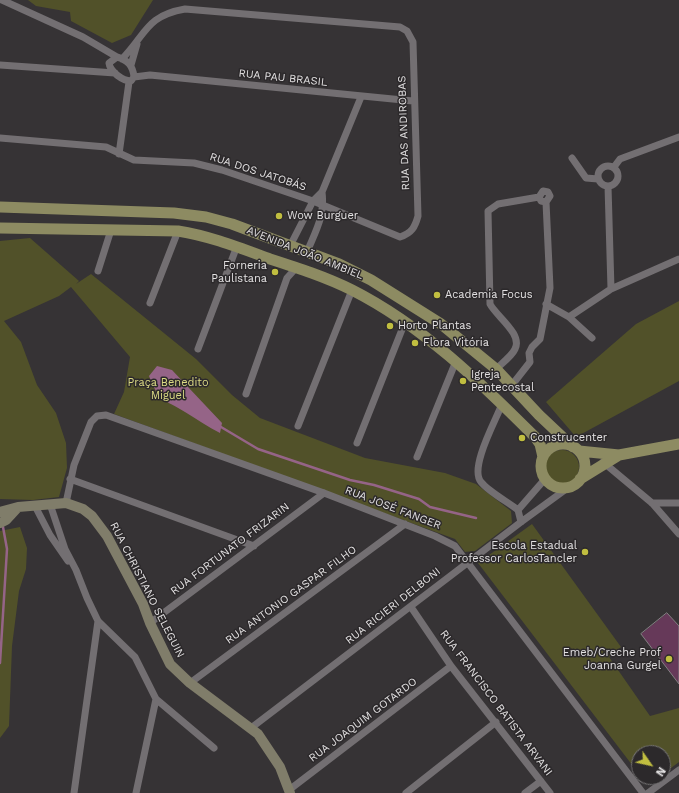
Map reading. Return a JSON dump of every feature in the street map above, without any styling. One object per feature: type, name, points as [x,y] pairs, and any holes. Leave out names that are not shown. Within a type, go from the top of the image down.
[{"type":"main road","name":"AVENIDA JOÃO AMBIEL","points":[[0,207],[150,212],[206,217],[232,224],[307,252],[364,276],[402,298],[441,324],[512,384],[540,415],[576,449]]},
{"type":"main road","name":"AVENIDA JOÃO AMBIEL","points":[[0,228],[178,231],[202,235],[237,246],[352,290],[405,322],[456,361],[502,404],[540,444],[542,457],[541,471],[545,479]]},
{"type":"main road","points":[[283,263],[282,254],[290,246]]},
{"type":"main road","points":[[296,268],[303,263],[307,252]]},
{"type":"main road","points":[[542,457],[552,446],[559,444],[597,454],[619,455],[679,444]]},
{"type":"main road","points":[[576,449],[585,465],[580,479]]},
{"type":"main road","points":[[545,479],[555,487],[569,487],[619,455]]},
{"type":"main road","name":"RUA CHRISTIANO SELEGUIN","points":[[0,512],[18,507],[66,503],[83,510],[101,527],[143,604],[150,623],[170,664],[190,683],[258,734],[269,748],[280,767],[289,792]]},
{"type":"main road","points":[[0,522],[6,520],[18,507]]},
{"type":"street","points":[[2,0],[120,58],[130,75]]},
{"type":"street","name":"RUA DAS ANDIROBAS","points":[[137,43],[150,23],[167,13],[184,9],[400,27],[407,31],[413,42],[413,101],[418,216],[415,227],[409,234]]},
{"type":"street","points":[[98,72],[120,58],[137,43]]},
{"type":"street","points":[[119,154],[126,94],[137,43]]},
{"type":"street","points":[[100,47],[115,73]]},
{"type":"street","points":[[0,65],[130,75]]},
{"type":"street","name":"RUA PAU BRASIL","points":[[130,75],[150,75],[413,101]]},
{"type":"street","points":[[290,246],[314,201],[322,192],[361,97]]},
{"type":"street","points":[[614,167],[620,159],[679,137]]},
{"type":"street","name":"RUA DOS JATOBÁS","points":[[0,138],[106,147],[134,160],[194,163],[222,170],[314,201],[390,234],[400,237],[409,234]]},
{"type":"street","points":[[572,158],[586,178],[598,179]]},
{"type":"street","points":[[608,165],[614,167],[618,172],[618,179],[614,184],[608,186],[602,184],[598,179],[598,172],[602,167],[608,165]]},
{"type":"street","points":[[608,186],[611,289]]},
{"type":"street","points":[[307,252],[322,217],[324,205],[322,192]]},
{"type":"street","points":[[496,370],[515,349],[517,340],[511,329],[494,311],[490,304],[488,211],[498,204],[539,197],[541,192],[548,192],[550,199],[546,202],[550,288],[540,339],[532,347],[529,353],[530,362],[512,384]]},
{"type":"street","points":[[98,271],[111,230]]},
{"type":"street","points":[[150,303],[178,231]]},
{"type":"street","points":[[198,349],[237,246]]},
{"type":"street","points":[[569,317],[611,289],[679,259]]},
{"type":"street","points":[[283,263],[287,278]]},
{"type":"street","points":[[246,394],[287,278],[296,268]]},
{"type":"street","points":[[298,426],[352,290]]},
{"type":"street","points":[[546,304],[569,317],[592,338]]},
{"type":"street","points":[[357,443],[405,322]]},
{"type":"street","points":[[417,457],[456,361]]},
{"type":"street","points":[[502,404],[480,457],[478,473],[481,483],[518,510],[521,522]]},
{"type":"street","name":"RUA JOSÉ FANGER","points":[[70,479],[90,422],[96,416],[106,415],[324,493],[435,536],[456,546],[643,793]]},
{"type":"street","points":[[597,454],[604,464],[652,503],[679,534]]},
{"type":"street","points":[[66,503],[70,479],[254,546]]},
{"type":"street","points":[[518,510],[545,479]]},
{"type":"street","name":"RUA RICIERI DELBONI","points":[[251,728],[411,607],[467,562],[569,487]]},
{"type":"street","name":"RUA FORTUNATO FRIZARIN","points":[[150,623],[324,493]]},
{"type":"street","points":[[652,503],[679,502]]},
{"type":"street","points":[[50,504],[65,548],[98,621],[135,657],[156,698],[214,748]]},
{"type":"street","points":[[35,506],[60,551],[76,570]]},
{"type":"street","name":"RUA ANTONIO GASPAR FILHO","points":[[190,683],[405,524]]},
{"type":"street","name":"RUA FRANCISCO BATISTA ARVANI","points":[[411,607],[451,666],[550,793]]},
{"type":"street","points":[[74,793],[98,621]]},
{"type":"street","name":"RUA JOAQUIM GOTARDO","points":[[289,792],[451,666]]},
{"type":"street","points":[[136,793],[156,698]]},
{"type":"street","points":[[406,793],[496,722]]},
{"type":"street","points":[[648,793],[679,770]]},
{"type":"street","points":[[525,793],[541,781]]},
{"type":"green space","points":[[28,0],[153,0],[131,35],[112,43],[71,21],[70,12],[36,6]]},
{"type":"green space","name":"Praça Benedito Miguel","points":[[30,238],[79,281],[76,284],[91,274],[196,359],[232,395],[260,418],[365,458],[445,473],[476,484],[511,511],[512,523],[475,551],[465,552],[455,539],[114,414],[124,392],[130,357],[71,287],[59,296],[4,321],[21,342],[37,385],[56,413],[66,443],[67,468],[59,497],[33,500],[0,499],[0,241]]},
{"type":"green space","points":[[679,301],[679,381],[576,437],[546,402],[636,324]]},
{"type":"green space","points":[[559,450],[565,450],[569,451],[576,457],[579,467],[578,474],[572,481],[565,484],[559,484],[555,483],[548,477],[545,470],[545,464],[546,460],[552,453]]},
{"type":"green space","points":[[532,524],[621,647],[609,657],[650,716],[679,708],[679,762],[671,768],[671,745],[631,745],[631,764],[478,563]]},
{"type":"green space","points":[[20,527],[27,548],[26,569],[19,591],[12,646],[9,726],[0,738],[0,531]]},
{"type":"shaded area","points":[[157,366],[172,370],[222,423],[220,433],[167,402],[159,395],[149,376]]},
{"type":"building","name":"Emeb/Creche Prof Joanna Gurgel","points":[[667,613],[679,626],[679,684],[641,634]]},
{"type":"waterway","points":[[221,427],[258,449],[350,480],[374,485],[419,499],[430,507],[476,518]]},
{"type":"waterway","points":[[0,663],[7,549],[3,527]]},
{"type":"place","name":"Wow Burguer","points":[[279,216]]},
{"type":"place","name":"Forneria Paulistana","points":[[275,272]]},
{"type":"place","name":"Academia Focus","points":[[437,295]]},
{"type":"place","name":"Horto Plantas","points":[[390,326]]},
{"type":"place","name":"Flora Vitória","points":[[415,343]]},
{"type":"place","name":"Igreja Pentecostal","points":[[463,381]]},
{"type":"place","name":"Construcenter","points":[[522,438]]},
{"type":"place","name":"Escola Estadual Professor CarlosTancler","points":[[585,552]]},
{"type":"place","name":"Emeb/Creche Prof Joanna Gurgel","points":[[669,659]]}]
